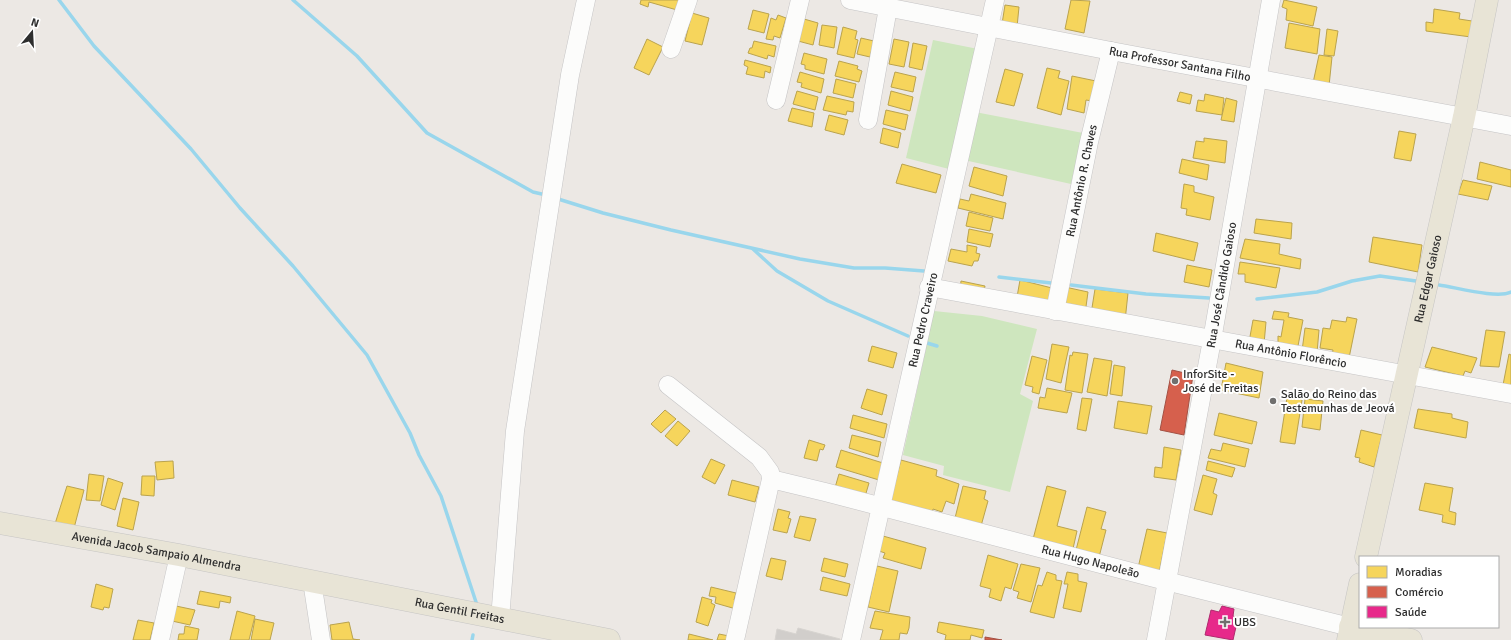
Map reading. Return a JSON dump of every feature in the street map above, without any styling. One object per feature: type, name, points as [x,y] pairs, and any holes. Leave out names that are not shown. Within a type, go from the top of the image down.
[{"type":"main road","name":"Rua Edgar Gaioso","points":[[1366,556],[1464,117],[1487,0]]},
{"type":"main road","name":"Avenida Jacob Sampaio Almendra","points":[[0,523],[179,555],[312,581]]},
{"type":"main road","name":"Rua Gentil Freitas","points":[[312,581],[609,640]]},
{"type":"main road","points":[[1349,633],[1359,588]]},
{"type":"main road","name":"Rua Hugo Napoleão","points":[[1349,633],[1411,640]]},
{"type":"street","points":[[500,618],[515,431],[570,75],[586,0]]},
{"type":"street","points":[[672,49],[688,0]]},
{"type":"street","points":[[776,100],[800,0]]},
{"type":"street","name":"Rua Professor Santana Filho","points":[[850,0],[1257,79],[1511,126]]},
{"type":"street","name":"Rua Pedro Craveiro","points":[[851,640],[929,287],[995,0]]},
{"type":"street","name":"Rua José Cândido Gaioso","points":[[1156,640],[1212,340],[1271,0]]},
{"type":"street","points":[[868,120],[888,8]]},
{"type":"street","name":"Rua Antônio R. Chaves","points":[[1055,311],[1089,142],[1111,51]]},
{"type":"street","name":"Rua Antônio Florêncio","points":[[929,287],[1511,394]]},
{"type":"street","points":[[668,385],[759,457],[770,472],[771,479],[736,640]]},
{"type":"street","name":"Rua Hugo Napoleão","points":[[771,479],[1166,581],[1349,633]]},
{"type":"street","points":[[160,640],[179,555]]},
{"type":"street","points":[[312,581],[321,640]]},
{"type":"green space","points":[[933,40],[978,49],[949,169],[906,158]]},
{"type":"green space","points":[[975,112],[1083,133],[1071,184],[964,160]]},
{"type":"green space","points":[[934,311],[982,316],[1037,329],[1020,394],[1033,401],[1010,492],[943,475],[944,466],[903,455]]},
{"type":"building: Moradias","points":[[641,0],[680,0],[677,10],[649,2],[648,7],[640,4]]},
{"type":"building: Moradias","points":[[1071,0],[1090,1],[1084,33],[1065,29]]},
{"type":"building: Moradias","points":[[1284,0],[1317,7],[1313,26],[1286,20],[1287,9],[1282,7]]},
{"type":"building: Moradias","points":[[1005,5],[1019,7],[1017,27],[1002,24]]},
{"type":"building: Moradias","points":[[1434,9],[1460,13],[1459,19],[1472,21],[1471,37],[1426,31],[1426,22],[1433,23]]},
{"type":"building: Moradias","points":[[753,10],[769,14],[764,33],[748,29]]},
{"type":"building: Moradias","points":[[692,13],[709,18],[702,45],[685,41]]},
{"type":"building: Moradias","points":[[778,15],[786,18],[780,38],[774,36],[773,40],[766,39],[771,18],[776,20]]},
{"type":"building: Moradias","points":[[804,19],[818,23],[813,45],[798,41]]},
{"type":"building: Moradias","points":[[1289,23],[1320,29],[1317,54],[1285,48]]},
{"type":"building: Moradias","points":[[822,25],[837,27],[834,48],[819,45]]},
{"type":"building: Moradias","points":[[843,27],[857,31],[855,39],[858,40],[854,58],[837,54]]},
{"type":"building: Moradias","points":[[1327,29],[1338,31],[1334,56],[1324,55]]},
{"type":"building: Moradias","points":[[861,38],[874,41],[870,57],[857,54]]},
{"type":"building: Moradias","points":[[647,39],[663,47],[649,75],[634,68]]},
{"type":"building: Moradias","points":[[894,39],[909,42],[904,67],[889,64]]},
{"type":"building: Moradias","points":[[754,41],[776,46],[774,57],[768,55],[767,59],[748,53],[750,48],[752,48]]},
{"type":"building: Moradias","points":[[913,43],[927,46],[922,70],[909,67]]},
{"type":"building: Moradias","points":[[804,53],[827,59],[824,74],[805,69],[805,65],[801,64]]},
{"type":"building: Moradias","points":[[1319,55],[1332,57],[1329,86],[1313,83]]},
{"type":"building: Moradias","points":[[745,60],[771,67],[770,73],[765,71],[764,78],[746,74],[748,67],[744,65]]},
{"type":"building: Moradias","points":[[839,61],[858,66],[857,69],[862,71],[859,82],[835,76]]},
{"type":"building: Moradias","points":[[1047,68],[1060,71],[1058,78],[1069,81],[1061,115],[1037,108]]},
{"type":"building: Moradias","points":[[1005,69],[1023,74],[1014,106],[996,102]]},
{"type":"building: Moradias","points":[[800,72],[824,79],[821,93],[801,87],[802,83],[797,82]]},
{"type":"building: Moradias","points":[[895,72],[916,77],[913,92],[891,87]]},
{"type":"building: Moradias","points":[[1072,76],[1096,81],[1092,101],[1086,100],[1084,113],[1067,109]]},
{"type":"building: Moradias","points":[[836,79],[856,84],[853,98],[833,93]]},
{"type":"building: Moradias","points":[[797,91],[818,97],[815,110],[793,104]]},
{"type":"building: Moradias","points":[[891,91],[913,97],[910,111],[888,105]]},
{"type":"building: Moradias","points":[[1180,92],[1192,95],[1190,104],[1177,101]]},
{"type":"building: Moradias","points":[[1205,94],[1224,98],[1222,115],[1196,111],[1198,100],[1204,101]]},
{"type":"building: Moradias","points":[[827,96],[854,102],[853,112],[847,111],[846,115],[823,110]]},
{"type":"building: Moradias","points":[[1226,98],[1237,101],[1234,122],[1221,120]]},
{"type":"building: Moradias","points":[[792,108],[814,113],[812,127],[788,121]]},
{"type":"building: Moradias","points":[[886,110],[908,115],[905,130],[883,124]]},
{"type":"building: Moradias","points":[[829,115],[848,120],[844,135],[825,130]]},
{"type":"building: Moradias","points":[[883,128],[901,133],[898,148],[880,143]]},
{"type":"building: Moradias","points":[[1399,131],[1416,134],[1411,161],[1394,158]]},
{"type":"building: Moradias","points":[[1204,138],[1227,141],[1225,163],[1193,158],[1196,141],[1204,142]]},
{"type":"building: Moradias","points":[[1182,159],[1209,165],[1207,180],[1179,173]]},
{"type":"building: Moradias","points":[[1480,162],[1511,170],[1511,187],[1477,179]]},
{"type":"building: Moradias","points":[[902,164],[941,175],[936,193],[896,183]]},
{"type":"building: Moradias","points":[[974,167],[1007,176],[1003,196],[969,186]]},
{"type":"building: Moradias","points":[[1463,180],[1492,186],[1488,200],[1458,194]]},
{"type":"building: Moradias","points":[[1184,184],[1194,186],[1194,192],[1214,197],[1210,220],[1186,215],[1187,209],[1181,208]]},
{"type":"building: Moradias","points":[[971,194],[1006,203],[1003,219],[958,208],[960,199],[969,201]]},
{"type":"building: Moradias","points":[[969,212],[993,218],[990,231],[966,226]]},
{"type":"building: Moradias","points":[[1256,219],[1292,223],[1291,239],[1254,233]]},
{"type":"building: Moradias","points":[[969,229],[993,234],[990,247],[967,242]]},
{"type":"building: Moradias","points":[[1156,233],[1198,243],[1194,261],[1153,251]]},
{"type":"building: Moradias","points":[[1373,237],[1422,245],[1418,272],[1369,262]]},
{"type":"building: Moradias","points":[[1245,239],[1280,244],[1279,254],[1301,259],[1300,269],[1240,258]]},
{"type":"building: Moradias","points":[[967,245],[977,247],[976,253],[980,254],[978,261],[974,261],[972,266],[948,261],[951,249],[967,252]]},
{"type":"building: Moradias","points":[[1240,262],[1280,268],[1276,288],[1245,282],[1245,274],[1238,274]]},
{"type":"building: Moradias","points":[[1187,265],[1212,270],[1209,287],[1184,282]]},
{"type":"building: Moradias","points":[[1020,280],[1052,288],[1049,304],[1017,297]]},
{"type":"building: Moradias","points":[[961,281],[985,286],[983,296],[960,291]]},
{"type":"building: Moradias","points":[[1065,287],[1088,292],[1085,314],[1060,309]]},
{"type":"building: Moradias","points":[[1095,289],[1128,293],[1125,321],[1091,314]]},
{"type":"building: Moradias","points":[[1274,311],[1289,313],[1288,317],[1303,320],[1297,351],[1278,347],[1278,336],[1281,337],[1284,320],[1272,319]]},
{"type":"building: Moradias","points":[[1347,317],[1357,319],[1349,358],[1332,356],[1333,350],[1320,348],[1323,328],[1330,329],[1332,320],[1346,322]]},
{"type":"building: Moradias","points":[[1253,320],[1266,322],[1264,344],[1249,342]]},
{"type":"building: Moradias","points":[[1305,328],[1319,330],[1317,353],[1302,351]]},
{"type":"building: Moradias","points":[[1486,330],[1505,332],[1499,367],[1480,366]]},
{"type":"building: Moradias","points":[[1052,344],[1069,347],[1061,383],[1046,379]]},
{"type":"building: Moradias","points":[[872,346],[897,353],[893,368],[868,361]]},
{"type":"building: Moradias","points":[[1432,347],[1477,358],[1471,373],[1465,371],[1463,376],[1425,367]]},
{"type":"building: Moradias","points":[[1073,352],[1088,354],[1082,393],[1065,390],[1070,355],[1072,356]]},
{"type":"building: Moradias","points":[[1509,354],[1511,355],[1511,386],[1503,385]]},
{"type":"building: Moradias","points":[[1032,356],[1047,360],[1039,394],[1032,392],[1033,387],[1025,385]]},
{"type":"building: Moradias","points":[[1094,358],[1112,361],[1107,396],[1087,392]]},
{"type":"building: Moradias","points":[[1226,363],[1263,372],[1259,398],[1221,390]]},
{"type":"building: Moradias","points":[[1114,365],[1125,367],[1122,396],[1110,394]]},
{"type":"building: Moradias","points":[[1047,388],[1072,393],[1067,413],[1038,408],[1040,397],[1045,398]]},
{"type":"building: Moradias","points":[[867,389],[887,395],[882,415],[861,408]]},
{"type":"building: Moradias","points":[[1288,391],[1303,394],[1295,444],[1280,442]]},
{"type":"building: Moradias","points":[[1082,398],[1092,399],[1086,431],[1077,429]]},
{"type":"building: Moradias","points":[[1305,399],[1323,401],[1320,430],[1302,427]]},
{"type":"building: Moradias","points":[[1118,401],[1152,406],[1147,434],[1114,428]]},
{"type":"building: Moradias","points":[[1418,409],[1452,414],[1452,418],[1468,422],[1466,438],[1414,428]]},
{"type":"building: Moradias","points":[[665,410],[676,419],[661,433],[651,424]]},
{"type":"building: Moradias","points":[[1219,413],[1257,422],[1252,444],[1214,435]]},
{"type":"building: Moradias","points":[[853,415],[887,424],[884,438],[850,428]]},
{"type":"building: Moradias","points":[[678,421],[690,431],[677,446],[665,436]]},
{"type":"building: Moradias","points":[[1361,430],[1382,435],[1374,467],[1359,462],[1360,458],[1355,457]]},
{"type":"building: Moradias","points":[[852,435],[881,442],[878,457],[849,448]]},
{"type":"building: Moradias","points":[[809,440],[825,445],[823,450],[820,449],[817,461],[804,458]]},
{"type":"building: Moradias","points":[[1223,443],[1249,449],[1245,467],[1208,458],[1211,449],[1221,451]]},
{"type":"building: Moradias","points":[[1164,447],[1181,450],[1176,480],[1154,477],[1155,467],[1162,468]]},
{"type":"building: Moradias","points":[[841,450],[883,463],[879,480],[836,467]]},
{"type":"building: Moradias","points":[[711,459],[725,465],[715,484],[702,477]]},
{"type":"building: Moradias","points":[[901,460],[937,470],[936,476],[959,484],[954,504],[946,501],[942,512],[933,509],[931,517],[889,505]]},
{"type":"building: Moradias","points":[[173,461],[174,478],[157,480],[155,462]]},
{"type":"building: Moradias","points":[[1208,461],[1235,468],[1232,477],[1206,470]]},
{"type":"building: Moradias","points":[[89,474],[104,476],[100,501],[86,500]]},
{"type":"building: Moradias","points":[[839,474],[869,483],[864,500],[834,491]]},
{"type":"building: Moradias","points":[[1203,475],[1217,479],[1213,493],[1217,495],[1212,515],[1194,510]]},
{"type":"building: Moradias","points":[[142,476],[155,476],[154,496],[141,495]]},
{"type":"building: Moradias","points":[[108,478],[123,483],[115,510],[101,505]]},
{"type":"building: Moradias","points":[[732,480],[759,487],[755,502],[728,495]]},
{"type":"building: Moradias","points":[[1425,483],[1453,488],[1449,511],[1456,513],[1455,525],[1442,522],[1443,515],[1419,510]]},
{"type":"building: Moradias","points":[[67,486],[84,490],[73,532],[54,527]]},
{"type":"building: Moradias","points":[[963,486],[986,491],[984,499],[988,501],[981,526],[955,518]]},
{"type":"building: Moradias","points":[[1047,486],[1066,491],[1057,526],[1077,531],[1072,553],[1032,543]]},
{"type":"building: Moradias","points":[[123,498],[139,502],[133,530],[117,526]]},
{"type":"building: Moradias","points":[[1087,507],[1106,512],[1101,529],[1106,530],[1098,561],[1075,554]]},
{"type":"building: Moradias","points":[[778,509],[790,512],[788,518],[791,519],[787,533],[773,530]]},
{"type":"building: Moradias","points":[[800,516],[816,519],[810,541],[794,537]]},
{"type":"building: Moradias","points":[[1147,529],[1167,533],[1159,573],[1138,568]]},
{"type":"building: Moradias","points":[[883,536],[926,548],[921,569],[883,558],[885,553],[879,551]]},
{"type":"building: Moradias","points":[[988,555],[1018,564],[1011,589],[1005,587],[1001,601],[989,597],[991,589],[980,586]]},
{"type":"building: Moradias","points":[[771,558],[786,561],[782,580],[766,576]]},
{"type":"building: Moradias","points":[[824,558],[848,564],[845,577],[821,571]]},
{"type":"building: Moradias","points":[[1021,564],[1040,568],[1031,602],[1017,598],[1019,592],[1013,590]]},
{"type":"building: Moradias","points":[[877,566],[898,571],[889,612],[868,607]]},
{"type":"building: Moradias","points":[[1047,572],[1056,575],[1056,580],[1062,581],[1054,618],[1030,612],[1038,585],[1042,586]]},
{"type":"building: Moradias","points":[[1067,572],[1078,574],[1078,581],[1087,583],[1081,612],[1063,608],[1068,584],[1064,584]]},
{"type":"building: Moradias","points":[[823,577],[850,584],[847,596],[820,590]]},
{"type":"building: Moradias","points":[[96,584],[113,589],[109,608],[104,607],[103,610],[91,607]]},
{"type":"building: Moradias","points":[[711,587],[736,593],[734,600],[738,602],[736,609],[715,603],[716,597],[709,596]]},
{"type":"building: Moradias","points":[[200,591],[231,597],[230,603],[220,601],[219,608],[197,604]]},
{"type":"building: Moradias","points":[[702,597],[712,600],[711,603],[715,605],[708,626],[696,622]]},
{"type":"building: Moradias","points":[[176,606],[195,610],[190,625],[172,621]]},
{"type":"building: Moradias","points":[[237,611],[255,616],[249,640],[230,640]]},
{"type":"building: Moradias","points":[[875,611],[910,617],[907,634],[900,633],[899,640],[880,640],[883,630],[870,628]]},
{"type":"building: Moradias","points":[[255,619],[274,623],[270,640],[251,640]]},
{"type":"building: Moradias","points":[[138,620],[154,623],[150,640],[133,640]]},
{"type":"building: Moradias","points":[[349,622],[353,639],[360,640],[332,640],[330,625]]},
{"type":"building: Moradias","points":[[939,622],[984,630],[982,638],[971,635],[970,640],[945,640],[946,635],[937,632]]},
{"type":"building: Moradias","points":[[185,626],[199,629],[197,640],[178,640],[179,634],[184,634]]},
{"type":"building: Moradias","points":[[689,634],[713,640],[688,640]]},
{"type":"building: Moradias","points":[[719,634],[729,636],[728,640],[717,640]]},
{"type":"building: Comércio","points":[[1172,370],[1193,375],[1184,435],[1160,430]]},
{"type":"building: Comércio","points":[[985,637],[1002,640],[985,640]]},
{"type":"building: Saúde","points":[[1222,606],[1234,609],[1233,616],[1238,618],[1233,640],[1205,635],[1211,610],[1219,612]]},
{"type":"building: Outros","points":[[798,628],[840,640],[775,640],[777,629],[796,634]]},
{"type":"waterway","points":[[59,0],[94,46],[191,149],[240,208],[293,266],[367,355],[410,433],[419,455],[441,496],[476,602]]},
{"type":"waterway","points":[[293,0],[357,56],[427,133],[533,192],[546,195]]},
{"type":"waterway","points":[[555,198],[603,213],[671,230],[800,259],[854,268],[885,268],[924,271]]},
{"type":"waterway","points":[[753,249],[777,271],[828,301],[908,336]]},
{"type":"waterway","points":[[1257,299],[1317,292],[1352,281],[1380,276],[1416,281]]},
{"type":"waterway","points":[[999,277],[1051,283]]},
{"type":"waterway","points":[[1071,285],[1146,294],[1209,298]]},
{"type":"waterway","points":[[1439,285],[1496,294],[1511,292]]},
{"type":"waterway","points":[[927,343],[937,346]]},
{"type":"waterway","points":[[472,640],[473,635]]},
{"type":"place","name":"InforSite - José de Freitas","points":[[1175,381]]},
{"type":"place","name":"Salão do Reino das Testemunhas de Jeová","points":[[1273,401]]},
{"type":"place","name":"UBS","points":[[1225,622]]}]
